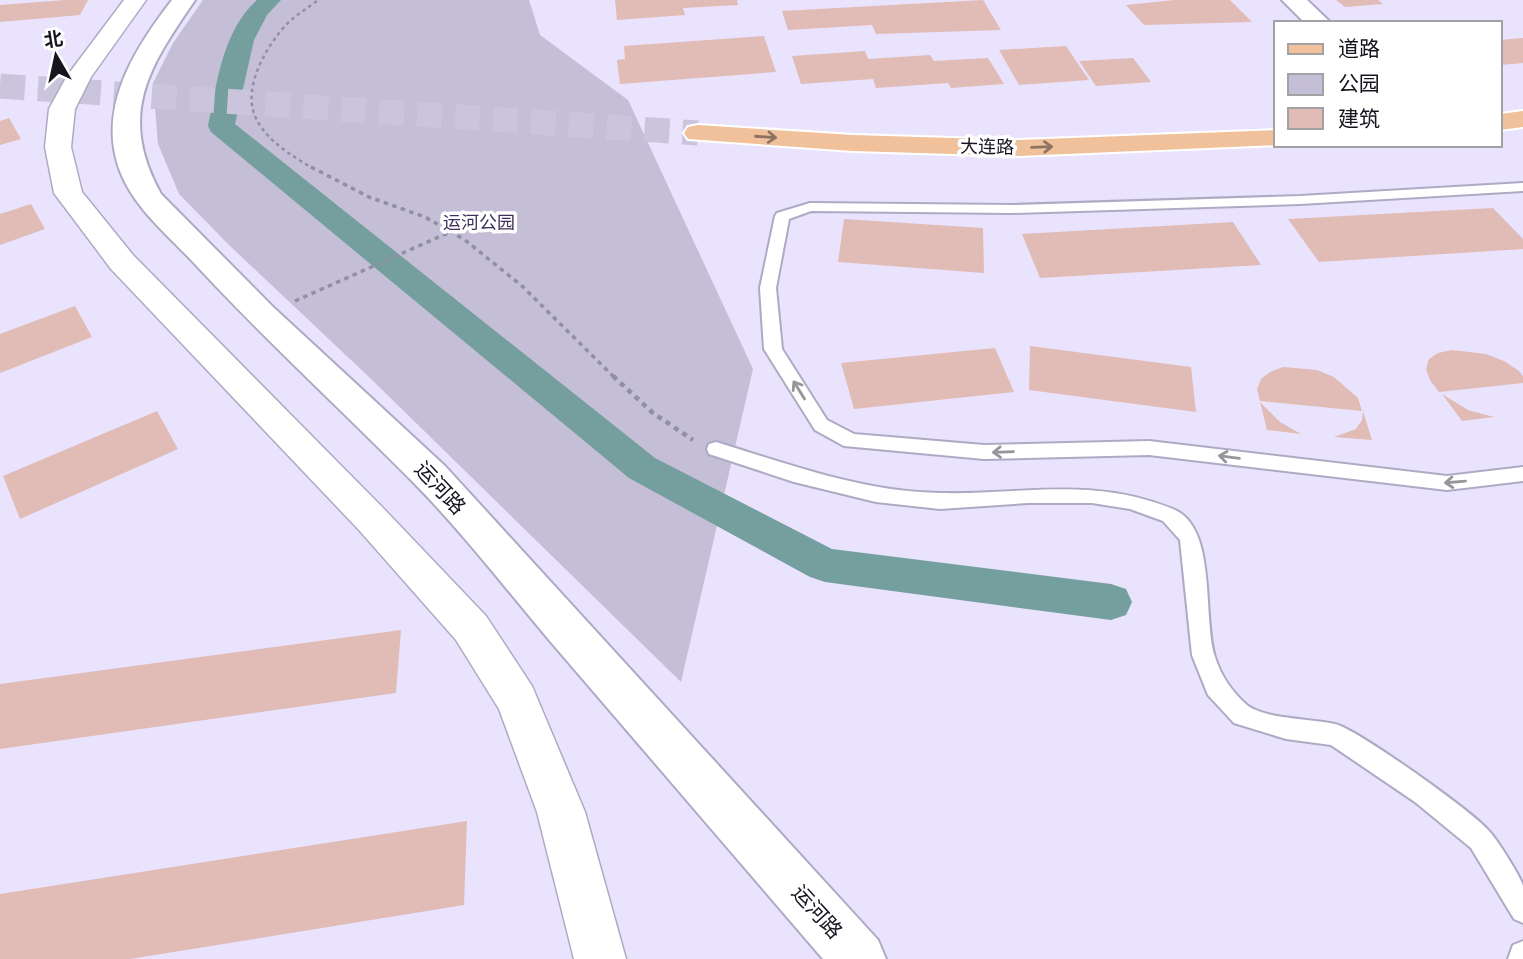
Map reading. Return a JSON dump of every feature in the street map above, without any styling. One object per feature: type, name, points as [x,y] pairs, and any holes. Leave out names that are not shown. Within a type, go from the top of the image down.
[{"type":"main road","points":[[1502,122],[1523,119]]},
{"type":"main road","points":[[1502,131],[1523,131]]},
{"type":"main road","name":"大连路","points":[[698,133],[853,143],[1019,148],[1274,138]]},
{"type":"street","points":[[135,0],[79,76],[62,108],[58,147],[68,193],[122,262],[372,520],[471,628],[517,700],[561,812],[600,959]]},
{"type":"street","name":"运河路","points":[[184,0],[160,30],[133,81],[127,102],[125,127],[128,154],[136,178],[149,198],[261,315],[431,476],[859,959]]},
{"type":"street","points":[[1293,0],[1317,21]]},
{"type":"lane","points":[[1523,187],[1300,200],[1026,209],[810,207],[782,216],[768,288],[774,349],[821,425],[850,441],[984,452],[1149,448],[1447,484],[1523,474]]},
{"type":"lane","points":[[716,449],[794,475],[876,495],[940,501],[1028,496],[1092,496],[1132,502],[1170,516],[1190,537],[1203,655],[1216,688],[1242,716],[1286,728],[1336,735],[1424,794],[1480,839],[1523,911]]},
{"type":"path","points":[[318,0],[287,24],[265,55],[254,84],[253,113],[264,129],[283,148],[321,172],[368,197],[432,220],[451,232],[513,277],[654,414],[696,442],[716,449]]},
{"type":"path","points":[[326,288],[451,232]]},
{"type":"green space","name":"运河公园","points":[[203,0],[529,0],[540,35],[628,100],[753,369],[681,682],[179,194],[158,144],[153,83],[173,43]]},
{"type":"building","points":[[88,0],[80,15],[0,22],[0,5]]},
{"type":"building","points":[[615,0],[737,0],[738,5],[683,8],[685,15],[617,20]]},
{"type":"building","points":[[983,0],[1001,30],[876,34],[872,25],[788,30],[782,11]]},
{"type":"building","points":[[1175,0],[1230,0],[1252,22],[1144,25],[1126,5]]},
{"type":"building","points":[[1336,0],[1378,0],[1383,4],[1345,7]]},
{"type":"building","points":[[764,36],[776,72],[620,84],[617,60],[625,59],[624,46]]},
{"type":"building","points":[[1523,38],[1523,63],[1502,65],[1502,40]]},
{"type":"building","points":[[1066,46],[1089,80],[1019,85],[999,50]]},
{"type":"building","points":[[865,51],[868,59],[930,55],[934,61],[988,58],[1004,84],[951,88],[948,83],[876,88],[873,79],[801,84],[792,56]]},
{"type":"building","points":[[1133,58],[1151,82],[1096,86],[1079,61]]},
{"type":"building","points":[[9,118],[21,139],[0,145],[0,121]]},
{"type":"building","points":[[31,204],[45,229],[0,245],[0,214]]},
{"type":"building","points":[[1493,208],[1523,239],[1523,249],[1319,262],[1288,219]]},
{"type":"building","points":[[844,219],[983,228],[984,273],[838,262]]},
{"type":"building","points":[[1233,222],[1261,265],[1040,278],[1022,234]]},
{"type":"building","points":[[75,306],[92,337],[0,373],[0,334]]},
{"type":"building","points":[[1030,346],[1191,367],[1196,412],[1029,390]]},
{"type":"building","points":[[995,348],[1014,392],[854,409],[841,363]]},
{"type":"building","points":[[1452,350],[1486,354],[1504,361],[1519,371],[1523,376],[1523,383],[1439,392],[1426,369],[1429,359],[1438,353]]},
{"type":"building","points":[[1283,367],[1317,370],[1334,377],[1358,398],[1362,411],[1260,401],[1257,389],[1261,379]]},
{"type":"building","points":[[1442,394],[1468,410],[1494,417],[1462,421]]},
{"type":"building","points":[[1260,402],[1280,422],[1301,434],[1267,430]]},
{"type":"building","points":[[157,411],[178,449],[20,519],[3,476]]},
{"type":"building","points":[[1363,411],[1372,440],[1334,437],[1356,429],[1362,420]]},
{"type":"building","points":[[401,630],[396,693],[0,749],[0,684]]},
{"type":"building","points":[[467,821],[464,905],[130,959],[0,959],[0,894]]},
{"type":"waterway","points":[[270,0],[258,10],[242,40],[231,75],[221,126],[642,468],[825,565],[1111,602]]},
{"type":"tunnel","points":[[0,86],[698,133]]}]
